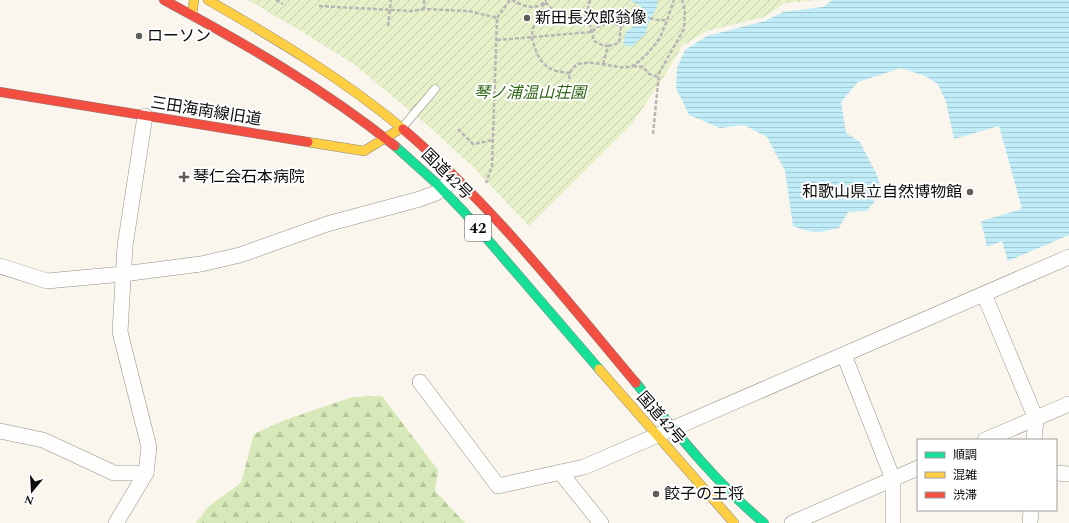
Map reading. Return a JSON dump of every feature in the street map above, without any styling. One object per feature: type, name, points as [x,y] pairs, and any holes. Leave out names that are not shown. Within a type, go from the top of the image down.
[{"type":"main road","name":"国道42号","points":[[164,0],[271,59],[331,99],[414,161],[442,188],[468,217],[716,505],[734,523]]},
{"type":"main road","points":[[192,15],[194,0]]},
{"type":"main road","name":"国道42号","points":[[208,0],[318,66],[345,85],[402,128],[456,178],[549,280],[674,428],[737,498],[764,523]]},
{"type":"main road","name":"三田海南線旧道","points":[[0,92],[364,151],[402,128]]},
{"type":"street","points":[[116,523],[146,473],[149,447],[120,332],[125,246],[145,116]]},
{"type":"street","points":[[0,266],[47,281],[123,274],[201,264],[240,255],[327,224],[420,199],[436,193],[456,178]]},
{"type":"street","points":[[420,382],[498,486],[584,467],[1069,257]]},
{"type":"street","points":[[984,294],[1036,419],[1034,439]]},
{"type":"street","points":[[844,355],[893,479],[892,523]]},
{"type":"street","points":[[987,439],[1069,404]]},
{"type":"street","points":[[0,431],[43,440],[114,474],[146,473]]},
{"type":"street","points":[[792,523],[917,468]]},
{"type":"street","points":[[560,472],[601,523]]},
{"type":"street","points":[[1057,474],[1069,474]]},
{"type":"street","points":[[1030,511],[1030,523]]},
{"type":"lane","points":[[402,128],[436,89]]},
{"type":"path","points":[[276,0],[283,4]]},
{"type":"path","points":[[388,26],[391,0]]},
{"type":"path","points":[[424,0],[424,9]]},
{"type":"path","points":[[476,199],[486,183],[492,166],[497,18],[511,0],[526,7],[536,7],[546,1]]},
{"type":"path","points":[[590,0],[587,13],[594,40],[602,45],[608,46],[619,43],[621,26]]},
{"type":"path","points":[[633,66],[644,56],[660,37],[674,0]]},
{"type":"path","points":[[653,134],[659,73],[684,29],[685,10],[682,0]]},
{"type":"path","points":[[546,1],[551,8],[551,16]]},
{"type":"path","points":[[546,1],[538,16],[532,37],[536,52],[544,65],[553,70],[570,73]]},
{"type":"path","points":[[319,6],[411,11],[424,9],[468,11],[497,18]]},
{"type":"path","points":[[497,40],[592,32],[597,27],[609,22],[619,11],[626,10],[642,17],[658,21],[666,20]]},
{"type":"path","points":[[609,22],[621,26],[633,20],[636,15]]},
{"type":"path","points":[[603,64],[608,46]]},
{"type":"path","points":[[569,79],[570,73],[575,67],[584,63],[622,67],[643,66],[649,74],[658,77]]},
{"type":"path","points":[[458,129],[473,144],[492,140]]},
{"type":"green space","name":"琴ノ浦温山荘園","points":[[248,0],[817,0],[785,3],[764,17],[707,31],[682,46],[669,69],[632,124],[529,226],[473,167],[433,130],[355,65]]},
{"type":"green space","points":[[382,396],[438,470],[435,491],[465,523],[196,523],[208,507],[241,483],[254,434],[285,420],[352,397]]},
{"type":"water","points":[[629,0],[657,0],[658,2],[648,24],[645,35],[631,47],[623,44],[626,31],[641,22],[642,10],[640,5]]},
{"type":"water","points":[[832,0],[1069,0],[1069,235],[1008,261],[1002,241],[987,247],[981,221],[1022,209],[999,126],[954,139],[946,102],[938,84],[925,76],[901,68],[858,82],[841,102],[846,133],[860,142],[878,177],[880,188],[874,202],[867,211],[848,212],[839,228],[816,232],[793,226],[785,171],[767,137],[744,125],[720,128],[689,115],[676,88],[677,68],[685,50],[707,36],[765,21],[783,12],[823,7]]},
{"type":"traffic: fast","points":[[395,146],[435,182],[464,212],[599,369]]},
{"type":"traffic: fast","points":[[636,383],[713,474],[764,523]]},
{"type":"traffic: slow","points":[[192,15],[194,0]]},
{"type":"traffic: slow","points":[[208,0],[333,76],[403,129]]},
{"type":"traffic: slow","points":[[308,142],[364,151],[400,129]]},
{"type":"traffic: slow","points":[[599,369],[734,523]]},
{"type":"traffic: jam","points":[[164,0],[254,50],[312,86],[368,125],[395,146]]},
{"type":"traffic: jam","points":[[0,92],[308,142]]},
{"type":"traffic: jam","points":[[403,129],[435,158],[496,219],[525,251],[636,383]]},
{"type":"place","name":"新田長次郎翁像","points":[[527,18]]},
{"type":"place","name":"ローソン","points":[[139,36]]},
{"type":"place","name":"琴仁会石本病院","points":[[184,177]]},
{"type":"place","name":"和歌山県立自然博物館","points":[[970,192]]},
{"type":"place","name":"餃子の王将","points":[[656,494]]}]
